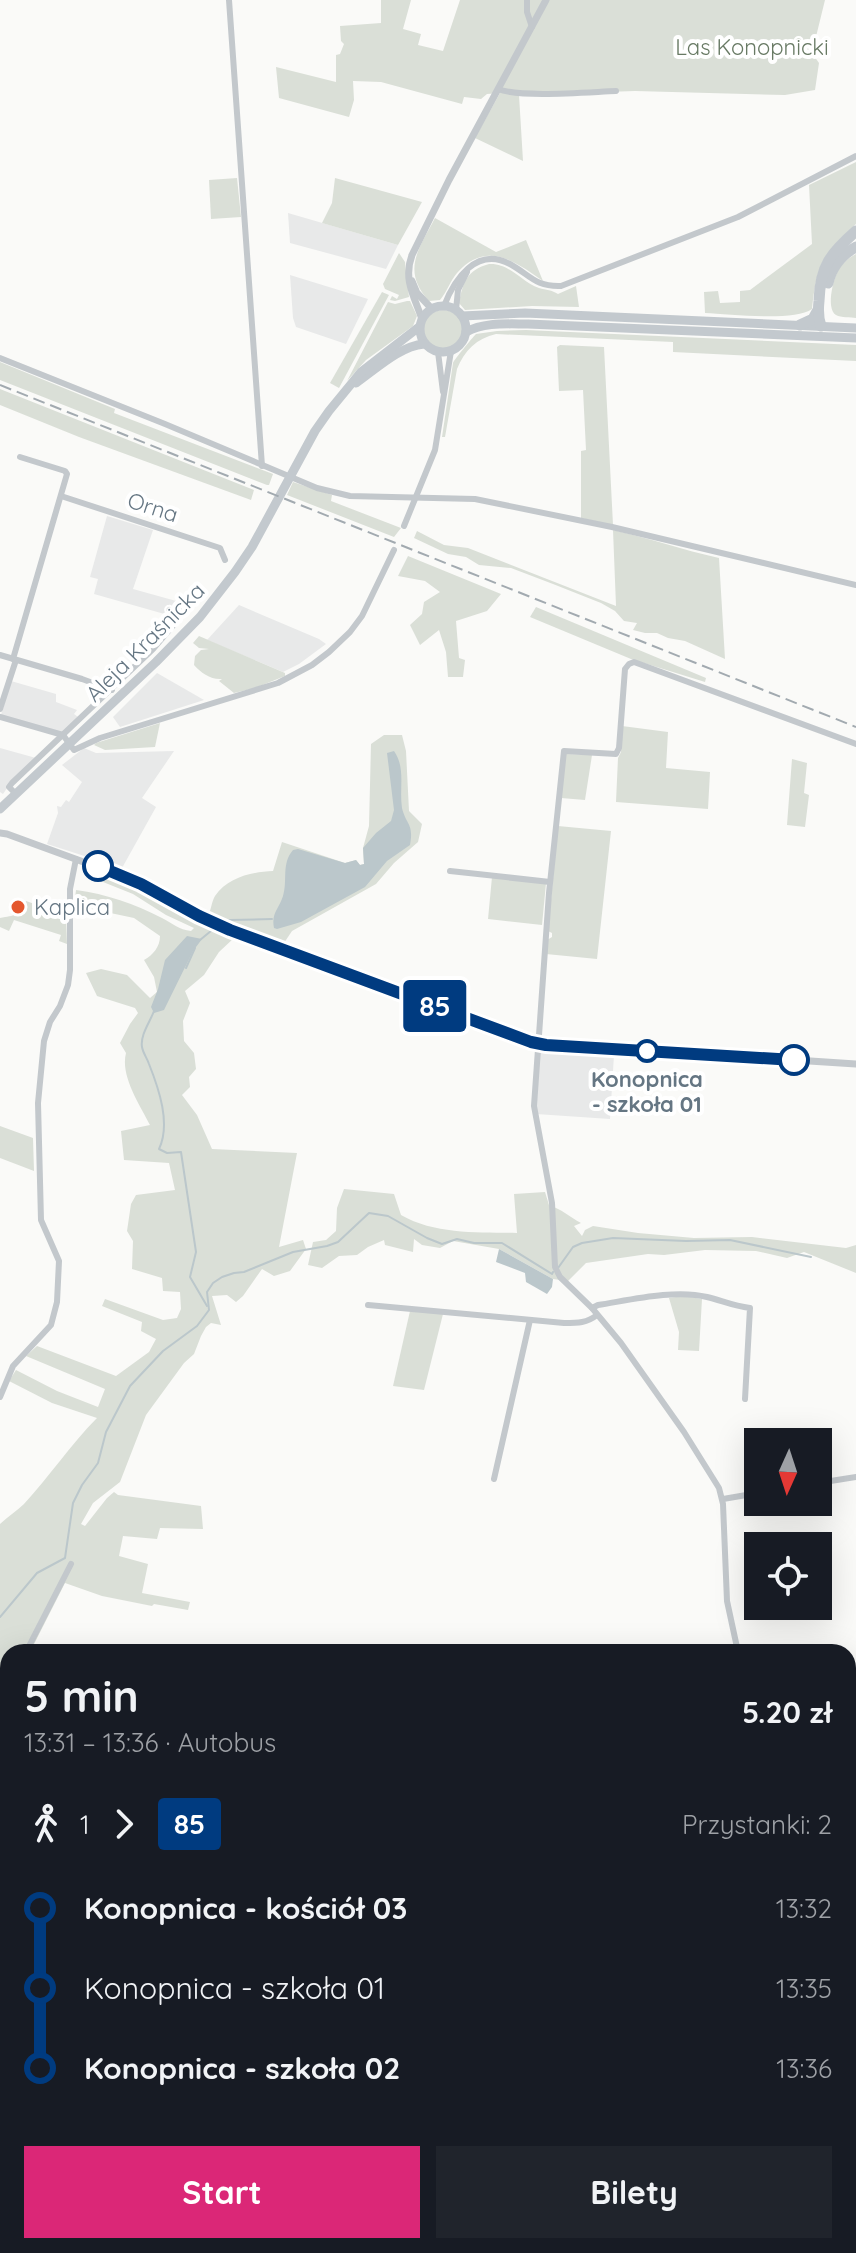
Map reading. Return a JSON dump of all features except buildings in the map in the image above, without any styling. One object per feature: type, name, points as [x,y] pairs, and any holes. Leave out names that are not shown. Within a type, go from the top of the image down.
[{"type":"highway","points":[[821,332],[820,283],[825,265],[856,231]]},
{"type":"highway","points":[[821,332],[831,271],[841,257],[856,247]]},
{"type":"highway","points":[[800,325],[813,319],[819,309]]},
{"type":"main road","points":[[347,390],[368,365],[421,323],[432,309],[444,306],[459,313],[800,325],[856,338]]},
{"type":"main road","points":[[421,323],[420,336],[424,344],[438,352],[451,351],[461,344],[466,332],[466,324],[459,313]]},
{"type":"main road","points":[[466,332],[487,325],[528,324],[821,332],[856,328]]},
{"type":"main road","points":[[347,390],[399,353],[424,344]]},
{"type":"main road","name":"Aleja Kraśnicka","points":[[0,809],[66,739],[91,723],[114,694],[178,641],[216,598],[246,556],[324,417],[347,390]]},
{"type":"street","points":[[229,0],[262,466]]},
{"type":"street","points":[[527,0],[532,27]]},
{"type":"street","points":[[421,323],[412,298],[408,265],[546,0]]},
{"type":"street","points":[[498,89],[528,93],[616,91]]},
{"type":"street","points":[[444,306],[454,282],[464,270],[486,260],[503,261],[550,287],[569,284],[738,217],[856,156]]},
{"type":"street","points":[[412,255],[414,286],[432,309]]},
{"type":"street","points":[[459,313],[458,290],[470,267]]},
{"type":"street","points":[[404,526],[435,450],[451,351]]},
{"type":"street","points":[[438,352],[444,398]]},
{"type":"street","points":[[0,358],[309,486],[339,494],[472,498],[856,585]]},
{"type":"street","points":[[0,709],[67,474],[20,457]]},
{"type":"street","name":"Orna","points":[[62,492],[212,544],[220,548],[225,560]]},
{"type":"street","points":[[0,717],[66,739],[74,750],[100,738],[278,683],[329,652],[350,632],[362,616],[394,550]]},
{"type":"street","points":[[0,655],[82,679],[114,694],[193,602]]},
{"type":"street","points":[[736,1644],[727,1601],[723,1499],[713,1477],[621,1343],[556,1270],[552,1203],[535,1115],[550,882],[564,751],[616,754],[625,669],[634,662],[856,744]]},
{"type":"street","name":"Aleja Kraśnicka","points":[[66,739],[114,694]]},
{"type":"street","points":[[0,825],[4,833],[141,884],[230,930],[538,1043],[856,1064]]},
{"type":"street","points":[[0,1397],[13,1366],[51,1325],[57,1302],[59,1261],[41,1220],[38,1103],[46,1032],[68,985],[69,894],[76,858]]},
{"type":"street","points":[[450,871],[550,882]]},
{"type":"street","points":[[368,1305],[580,1324],[589,1321],[598,1305],[681,1294],[706,1296],[728,1305],[750,1308],[745,1399]]},
{"type":"street","points":[[494,1479],[530,1320]]},
{"type":"street","points":[[832,1481],[856,1477]]},
{"type":"street","points":[[723,1499],[744,1495]]},
{"type":"street","points":[[30,1644],[71,1564]]},
{"type":"shaded area","points":[[288,213],[398,245],[386,269],[290,243]]},
{"type":"shaded area","points":[[290,275],[368,299],[346,344],[296,327]]},
{"type":"shaded area","points":[[107,516],[153,530],[133,589],[187,604],[175,617],[94,594],[98,579],[90,577]]},
{"type":"shaded area","points":[[239,605],[326,644],[283,672],[207,640]]},
{"type":"shaded area","points":[[157,673],[204,700],[120,727],[113,717]]},
{"type":"shaded area","points":[[11,681],[56,694],[56,702],[77,710],[74,714],[78,717],[62,733],[1,715]]},
{"type":"shaded area","points":[[0,748],[36,758],[14,778],[3,794],[0,792]]},
{"type":"shaded area","points":[[84,748],[96,753],[174,751],[142,798],[156,807],[122,868],[47,844],[58,813],[57,806],[61,807],[66,800],[69,802],[82,782],[62,765]]},
{"type":"shaded area","points":[[394,751],[400,764],[402,808],[410,828],[410,845],[387,861],[365,887],[301,922],[274,928],[274,915],[284,890],[287,861],[293,850],[345,863],[356,860],[360,865],[364,864],[363,848],[391,821],[394,810],[387,753]]},
{"type":"shaded area","points":[[187,936],[202,939],[164,1010],[154,1013],[151,1007],[165,960]]},
{"type":"shaded area","points":[[540,1051],[614,1055],[610,1119],[536,1114]]},
{"type":"shaded area","points":[[499,1249],[553,1279],[547,1294],[526,1282],[525,1273],[496,1262]]},
{"type":"green space","name":"Las Konopnicki","points":[[381,0],[411,0],[403,29],[421,34],[418,45],[443,51],[460,0],[825,0],[812,53],[819,63],[815,90],[785,95],[635,91],[519,95],[523,161],[475,138],[500,93],[487,94],[481,99],[464,97],[462,104],[381,82],[353,81],[354,100],[349,117],[279,98],[276,67],[336,82],[336,55],[340,54],[344,44],[340,26],[381,23]]},
{"type":"green space","points":[[856,162],[856,224],[823,261],[812,309],[777,316],[705,313],[704,292],[718,291],[720,303],[740,302],[740,291],[750,290],[812,244],[809,185]]},
{"type":"green space","points":[[237,178],[241,217],[211,219],[209,180]]},
{"type":"green space","points":[[335,178],[422,202],[398,245],[322,223],[332,203]]},
{"type":"green space","points":[[435,218],[496,252],[526,240],[543,281],[511,261],[490,256],[468,263],[457,273],[440,300],[429,301],[421,290],[414,269],[419,250]]},
{"type":"green space","points":[[399,253],[405,262],[409,297],[395,301],[390,300],[392,296],[397,299],[399,295],[385,289],[383,284]]},
{"type":"green space","points":[[856,254],[856,318],[838,316],[831,306],[833,283],[841,266]]},
{"type":"green space","points":[[489,264],[503,266],[532,285],[558,294],[576,286],[579,307],[465,310],[459,303],[464,283],[471,273]]},
{"type":"green space","points":[[382,292],[389,295],[339,388],[330,383]]},
{"type":"green space","points":[[410,301],[417,316],[413,326],[366,360],[347,381],[388,302]]},
{"type":"green space","points":[[443,310],[457,316],[463,330],[457,344],[443,350],[429,344],[423,330],[429,316]]},
{"type":"green space","points":[[526,330],[856,345],[856,361],[673,352],[673,342],[496,334],[477,342],[460,362],[445,437],[442,437],[453,363],[460,354],[476,334]]},
{"type":"green space","points":[[557,347],[604,347],[613,525],[581,518],[581,451],[586,450],[583,390],[559,391]]},
{"type":"green space","points":[[0,362],[115,409],[114,413],[273,474],[269,485],[0,380]]},
{"type":"green space","points":[[0,389],[254,490],[251,500],[0,405]]},
{"type":"green space","points":[[293,482],[332,495],[331,501],[401,528],[394,537],[287,495]]},
{"type":"green space","points":[[613,530],[719,558],[725,659],[685,641],[633,630],[637,623],[624,621],[601,603],[553,584],[511,568],[479,565],[466,557],[448,554],[414,538],[417,531],[444,545],[468,548],[616,606]]},
{"type":"green space","points":[[408,556],[501,594],[487,611],[456,621],[459,658],[465,660],[463,677],[448,677],[446,652],[439,630],[420,645],[410,625],[422,614],[424,602],[440,592],[425,581],[398,576]]},
{"type":"green space","points":[[536,607],[706,678],[705,682],[631,659],[530,617]]},
{"type":"green space","points":[[199,636],[285,673],[285,676],[234,693],[219,681],[222,679],[206,675],[194,665],[195,656],[201,650],[209,649],[199,648],[193,643]]},
{"type":"green space","points":[[160,723],[155,747],[105,750],[94,745],[96,743]]},
{"type":"green space","points":[[622,726],[668,732],[666,768],[710,772],[708,809],[616,802]]},
{"type":"green space","points":[[384,735],[402,735],[406,751],[409,811],[422,824],[418,842],[376,884],[292,931],[284,943],[224,923],[209,914],[215,896],[227,884],[249,874],[273,871],[282,842],[345,863],[356,860],[360,865],[364,864],[363,848],[369,826],[371,744]]},
{"type":"green space","points":[[566,754],[592,755],[585,800],[561,798]]},
{"type":"green space","points":[[792,759],[807,763],[804,793],[809,795],[805,827],[787,825]]},
{"type":"green space","points":[[558,826],[611,831],[597,959],[546,954],[547,940],[552,937],[548,931]]},
{"type":"green space","points":[[97,872],[130,885],[234,938],[219,952],[204,975],[185,991],[190,1003],[183,1021],[184,1041],[194,1053],[196,1069],[189,1077],[190,1087],[182,1095],[197,1115],[212,1149],[297,1153],[279,1247],[303,1240],[306,1249],[290,1271],[274,1276],[262,1269],[236,1302],[227,1295],[212,1296],[221,1325],[211,1323],[206,1327],[194,1354],[146,1415],[120,1482],[93,1503],[81,1524],[85,1526],[114,1492],[201,1506],[203,1529],[160,1528],[157,1539],[123,1536],[119,1556],[148,1564],[142,1593],[190,1602],[188,1610],[102,1596],[65,1583],[34,1644],[0,1644],[0,1524],[24,1504],[97,1418],[52,1403],[9,1381],[16,1370],[98,1407],[105,1389],[26,1356],[37,1346],[116,1376],[149,1352],[156,1339],[141,1331],[142,1322],[102,1306],[105,1299],[163,1320],[177,1318],[181,1309],[180,1292],[163,1291],[162,1278],[132,1269],[133,1241],[127,1231],[131,1204],[136,1195],[175,1190],[169,1163],[124,1160],[121,1131],[150,1125],[128,1081],[126,1053],[120,1043],[138,1013],[135,1008],[97,996],[86,973],[101,969],[127,975],[150,998],[157,992],[154,977],[144,960],[159,944],[160,936],[134,918],[82,907],[81,916],[73,915],[76,890],[131,904],[183,929],[191,931],[194,928],[133,894],[93,878]]},
{"type":"green space","points":[[492,877],[546,883],[542,925],[488,919]]},
{"type":"green space","points":[[26,901],[66,915],[67,944],[59,941],[61,935],[14,920],[9,931],[0,927],[0,918],[16,914]]},
{"type":"green space","points":[[0,1126],[33,1138],[34,1171],[0,1158]]},
{"type":"green space","points":[[344,1189],[394,1194],[401,1215],[429,1226],[488,1233],[517,1233],[514,1194],[545,1192],[549,1205],[581,1223],[574,1226],[582,1236],[585,1230],[593,1226],[694,1238],[752,1237],[846,1248],[856,1245],[856,1273],[804,1252],[787,1258],[756,1251],[705,1250],[586,1263],[568,1281],[553,1279],[499,1249],[453,1241],[440,1248],[422,1245],[414,1239],[413,1252],[385,1245],[384,1240],[357,1255],[339,1256],[322,1268],[308,1265],[313,1242],[326,1240],[336,1231],[337,1208]]},
{"type":"green space","points":[[683,1296],[702,1299],[699,1351],[678,1350],[679,1332],[669,1298]]},
{"type":"green space","points":[[410,1311],[443,1314],[424,1390],[393,1386]]},
{"type":"waterway","points":[[222,923],[272,919]]},
{"type":"waterway","points":[[200,940],[217,926]]},
{"type":"waterway","points":[[186,968],[195,948]]},
{"type":"waterway","points":[[154,1011],[142,1042],[164,1118],[159,1149],[167,1153],[181,1152],[196,1252],[190,1277],[207,1306]]},
{"type":"waterway","points":[[0,1617],[37,1573],[65,1558],[73,1503],[98,1463],[106,1432],[130,1386],[163,1351],[197,1326],[209,1310],[207,1292],[222,1277],[244,1272],[293,1252],[338,1242],[369,1213],[388,1216],[442,1244],[457,1239],[474,1243],[502,1243],[553,1272]]},
{"type":"waterway","points":[[558,1268],[573,1247],[613,1238],[730,1240],[811,1257]]},
{"type":"railway","points":[[0,385],[856,727]]},
{"type":"bus line","name":"85","points":[[98,866],[141,884],[230,930],[531,1042],[794,1060]]},
{"type":"place","name":"Kaplica","points":[[18,907]]},
{"type":"place","name":"Konopnica - szkoła 01","points":[[647,1051]]}]
